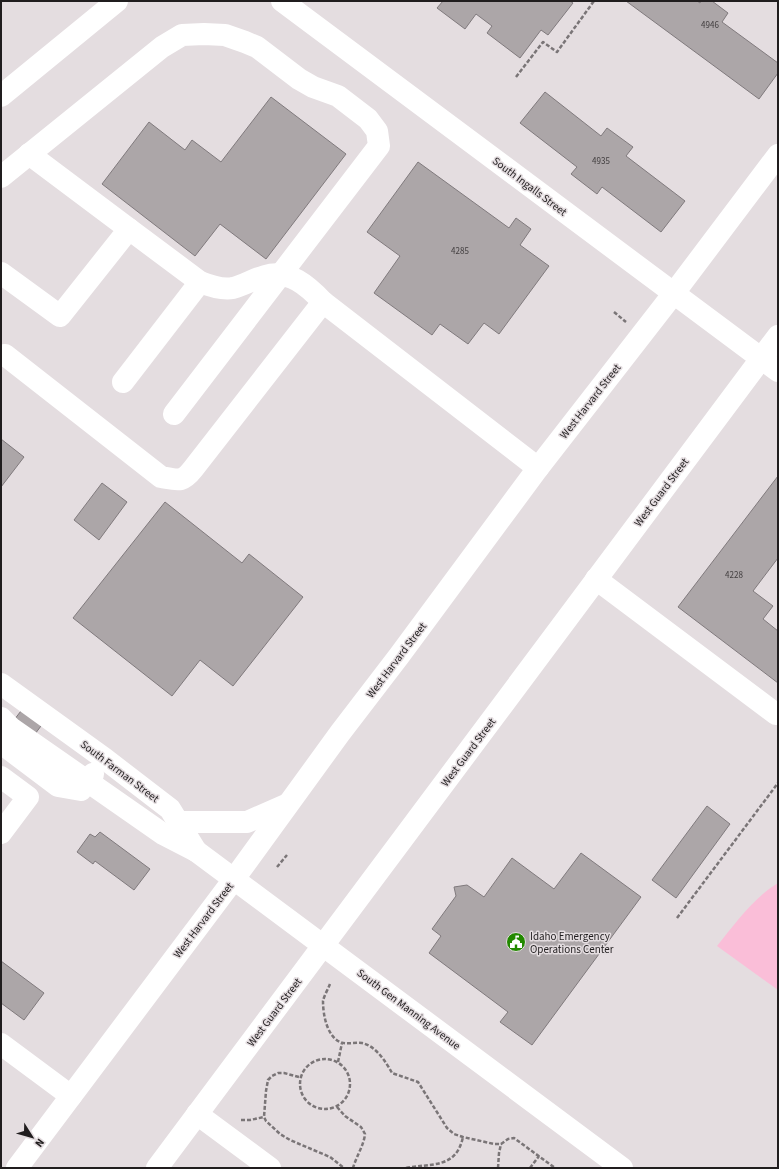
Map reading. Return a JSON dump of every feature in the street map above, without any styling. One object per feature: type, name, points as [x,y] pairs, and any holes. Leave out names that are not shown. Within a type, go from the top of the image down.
[{"type":"street","points":[[1,96],[117,1]]},
{"type":"street","name":"South Ingalls Street","points":[[282,1],[770,365]]},
{"type":"street","points":[[1,177],[162,47],[182,36],[204,34],[225,35],[257,47],[312,87],[338,96],[368,119],[377,131],[379,146],[174,414]]},
{"type":"street","points":[[29,154],[200,282],[213,286],[232,288],[266,275],[281,274],[294,278],[313,291],[323,302],[538,468]]},
{"type":"street","name":"West Harvard Street","points":[[17,1168],[234,879],[538,468],[674,293],[778,155]]},
{"type":"street","points":[[1,273],[60,316],[129,229]]},
{"type":"street","points":[[123,382],[200,282]]},
{"type":"street","points":[[5,355],[161,477],[178,480],[186,478],[323,302]]},
{"type":"street","name":"West Guard Street","points":[[157,1168],[596,580],[770,365],[778,336]]},
{"type":"street","points":[[596,580],[778,714]]},
{"type":"street","name":"South Farman Street","points":[[1,684],[105,758],[170,809],[170,828]]},
{"type":"street","name":"South Farman Street","points":[[1,718],[11,728],[84,786]]},
{"type":"street","name":"South Farman Street","points":[[1,730],[6,735],[84,786],[170,828],[196,851]]},
{"type":"street","name":"South Farman Street","points":[[1,743],[58,786],[84,786]]},
{"type":"street","points":[[84,786],[105,758]]},
{"type":"street","points":[[1,777],[28,797],[1,833]]},
{"type":"street","points":[[170,828],[247,822],[289,803]]},
{"type":"street","name":"South Gen Manning Avenue","points":[[196,851],[622,1168]]},
{"type":"street","points":[[1,1044],[71,1096]]},
{"type":"street","points":[[197,1114],[270,1168]]},
{"type":"path","points":[[516,77],[542,42],[556,52],[594,1]]},
{"type":"path","points":[[614,312],[632,326]]},
{"type":"path","points":[[677,918],[778,783]]},
{"type":"path","points":[[277,868],[287,855]]},
{"type":"path","points":[[330,984],[323,1000],[329,1032],[336,1040],[342,1043],[363,1043],[375,1050],[386,1062],[392,1073],[418,1082],[447,1128],[454,1134],[494,1144],[501,1144],[508,1139],[514,1138],[555,1168]]},
{"type":"path","points":[[338,1062],[342,1043]]},
{"type":"path","points":[[328,1058],[338,1062],[345,1068],[349,1076],[351,1088],[347,1097],[337,1107],[324,1110],[307,1103],[302,1096],[299,1086],[299,1077],[310,1063],[319,1059],[328,1058]]},
{"type":"path","points":[[299,1077],[278,1073],[268,1080],[264,1117],[266,1121],[286,1137],[330,1157],[344,1168]]},
{"type":"path","points":[[337,1107],[345,1116],[360,1127],[365,1134],[365,1140],[356,1157],[353,1168]]},
{"type":"path","points":[[238,1119],[250,1120],[264,1117]]},
{"type":"path","points":[[406,1168],[442,1164],[454,1156],[460,1148],[463,1137]]},
{"type":"path","points":[[498,1168],[501,1144]]},
{"type":"path","points":[[530,1168],[539,1156]]},
{"type":"shaded area","points":[[778,883],[778,990],[717,946],[752,904]]},
{"type":"building","points":[[443,1],[570,1],[573,3],[548,35],[541,30],[520,58],[487,33],[492,26],[476,14],[465,29],[437,8]]},
{"type":"building","points":[[626,1],[697,1],[700,3],[701,1],[712,1],[728,13],[722,22],[778,63],[778,73],[759,99]]},
{"type":"building","points":[[545,92],[601,136],[607,128],[633,147],[626,156],[685,201],[661,232],[602,187],[597,194],[571,174],[577,167],[520,123]]},
{"type":"building","points":[[271,97],[346,154],[266,259],[220,224],[195,256],[102,184],[149,122],[185,150],[192,140],[221,162]]},
{"type":"building","points":[[418,162],[509,228],[516,218],[531,229],[520,245],[549,266],[499,334],[484,323],[468,344],[440,324],[432,335],[374,293],[400,256],[367,232]]},
{"type":"building","points":[[1,439],[24,457],[1,487]]},
{"type":"building","points":[[778,476],[778,558],[753,591],[773,606],[763,619],[778,631],[778,683],[678,607]]},
{"type":"building","points":[[102,483],[127,502],[99,540],[74,520]]},
{"type":"building","points":[[165,502],[242,563],[249,554],[303,597],[233,686],[200,660],[172,696],[73,618]]},
{"type":"building","points":[[24,707],[44,722],[14,762],[1,737]]},
{"type":"building","points":[[707,806],[730,824],[676,898],[652,880]]},
{"type":"building","points":[[100,832],[150,869],[134,890],[95,861],[93,864],[77,852],[90,834],[95,837]]},
{"type":"building","points":[[581,853],[641,897],[532,1045],[500,1022],[508,1012],[429,953],[441,936],[432,929],[456,896],[454,887],[467,885],[484,897],[512,858],[554,889]]},
{"type":"building","points":[[1,961],[44,993],[24,1020],[1,1003]]},
{"type":"place","name":"Idaho Emergency Operations Center","points":[[516,942]]}]
